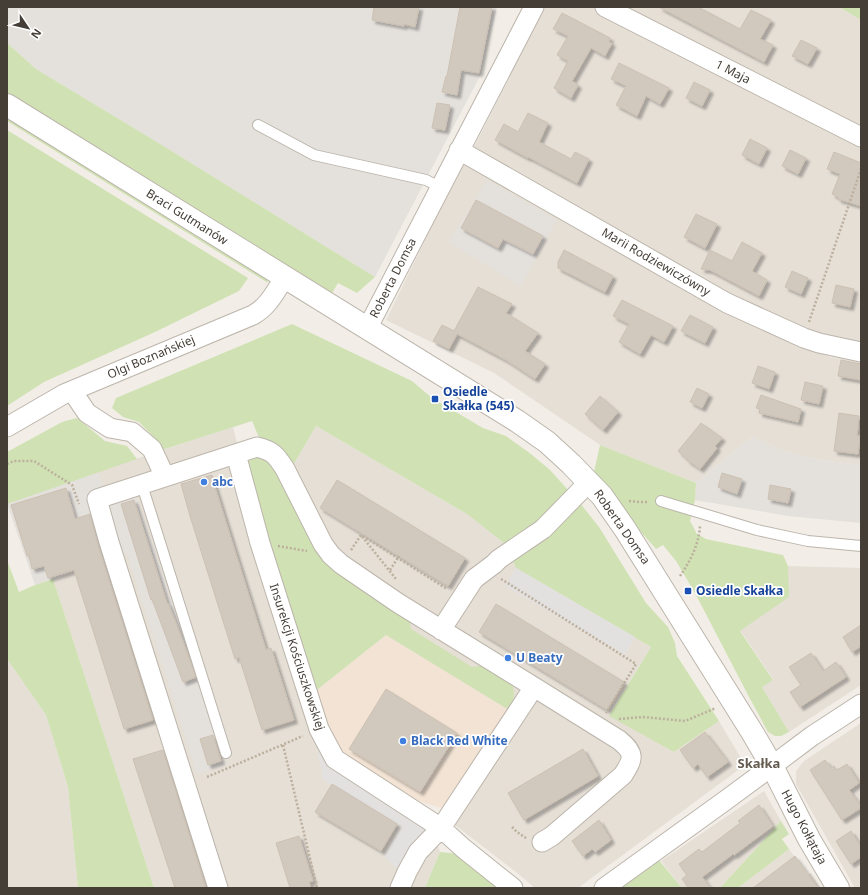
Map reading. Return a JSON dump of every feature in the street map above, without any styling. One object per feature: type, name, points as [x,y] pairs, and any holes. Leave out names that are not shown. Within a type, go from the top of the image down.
[{"type":"street","name":"Roberta Domsa","points":[[534,7],[367,328],[517,421],[546,442],[571,464],[602,496],[625,529],[772,766]]},
{"type":"street","name":"1 Maja","points":[[605,7],[861,137]]},
{"type":"street","name":"Braci Gutmanów","points":[[7,105],[367,328]]},
{"type":"street","name":"Marii Rodziewiczówny","points":[[459,150],[727,303],[804,338],[819,343],[861,352]]},
{"type":"street","name":"Olgi Boznańskiej","points":[[7,427],[64,394],[261,311],[285,277]]},
{"type":"street","points":[[72,391],[87,413],[110,428],[132,432],[152,449],[165,477]]},
{"type":"street","points":[[218,888],[97,499],[257,447],[268,450],[277,458],[285,469],[323,544],[336,560],[398,603],[619,740],[628,748],[632,754],[630,764],[623,775],[552,836],[536,840]]},
{"type":"street","name":"Insurekcji Kościuszkowskiej","points":[[236,454],[260,543],[319,729],[335,759],[441,828],[513,888]]},
{"type":"street","points":[[441,630],[474,579],[499,559],[543,530],[589,482]]},
{"type":"street","points":[[400,888],[418,852],[441,828],[534,687]]},
{"type":"street","points":[[604,888],[812,736],[861,704]]},
{"type":"street","name":"Hugo Kołłątaja","points":[[772,766],[809,839],[838,888]]},
{"type":"lane","points":[[258,125],[314,155],[426,180],[440,187]]},
{"type":"lane","points":[[142,485],[226,753]]},
{"type":"lane","points":[[660,501],[757,530],[808,541],[861,546]]},
{"type":"path","points":[[804,338],[861,169]]},
{"type":"path","points":[[7,464],[14,461],[34,461],[72,485],[79,504],[97,499]]},
{"type":"path","points":[[680,576],[687,565],[695,546],[700,531],[701,514]]},
{"type":"path","points":[[260,543],[336,560],[361,535]]},
{"type":"path","points":[[361,535],[449,590]]},
{"type":"path","points":[[361,535],[390,570],[406,593],[398,603]]},
{"type":"path","points":[[390,570],[398,557]]},
{"type":"path","points":[[499,579],[636,664],[606,714]]},
{"type":"path","points":[[614,719],[643,717],[685,721],[721,706]]},
{"type":"path","points":[[208,777],[319,729]]},
{"type":"path","points":[[283,744],[317,888]]},
{"type":"path","points":[[512,828],[524,838],[536,840]]},
{"type":"shaded area","points":[[7,7],[497,7],[481,74],[375,277],[36,69],[7,43]]},
{"type":"shaded area","points":[[545,7],[592,7],[861,146],[861,344],[812,333],[729,295],[473,149]]},
{"type":"shaded area","points":[[616,7],[839,7],[861,20],[861,128]]},
{"type":"shaded area","points":[[463,163],[736,318],[778,337],[830,357],[861,362],[861,465],[820,460],[784,451],[752,437],[696,483],[600,445],[494,373],[386,320]]},
{"type":"shaded area","points":[[487,180],[557,220],[521,286],[449,242]]},
{"type":"shaded area","points":[[316,426],[467,514],[505,544],[516,568],[651,647],[609,715],[674,752],[719,721],[745,765],[578,888],[535,888],[442,815],[508,710],[386,635],[337,569],[292,467]]},
{"type":"shaded area","points":[[233,427],[302,703],[316,744],[332,762],[432,830],[440,852],[425,888],[154,888],[53,579],[127,553],[96,472]]},
{"type":"shaded area","points":[[752,437],[784,451],[820,460],[861,465],[861,523],[788,516],[695,500],[696,483]]},
{"type":"shaded area","points":[[96,472],[105,488],[131,480],[226,764],[197,774],[127,553],[35,585],[7,504]]},
{"type":"shaded area","points":[[788,566],[861,568],[861,685],[789,732],[762,687],[773,679],[740,630]]},
{"type":"shaded area","points":[[516,568],[635,637],[625,655],[505,586]]},
{"type":"shaded area","points":[[386,635],[509,710],[445,809],[424,803],[396,790],[340,756],[313,693]]},
{"type":"shaded area","points":[[7,659],[46,715],[68,787],[78,888],[7,888]]},
{"type":"shaded area","points":[[861,723],[861,888],[855,888],[796,784],[796,771],[804,761]]},
{"type":"shaded area","points":[[316,744],[332,762],[432,830],[400,871],[384,856],[402,827],[323,780]]},
{"type":"shaded area","points":[[764,791],[781,821],[720,888],[682,888],[661,861]]},
{"type":"shaded area","points":[[789,849],[808,875],[811,873],[821,888],[738,888]]},
{"type":"green space","points":[[839,7],[861,7],[861,20]]},
{"type":"green space","points":[[7,43],[36,69],[375,277],[357,293],[338,283],[331,295],[7,94]]},
{"type":"green space","points":[[7,116],[266,278],[268,283],[7,121]]},
{"type":"green space","points":[[7,130],[248,278],[239,291],[155,332],[44,382],[7,406]]},
{"type":"green space","points":[[292,324],[412,381],[432,398],[483,428],[506,436],[550,470],[569,491],[546,517],[505,544],[467,514],[316,426],[292,467],[314,540],[409,618],[411,629],[472,667],[487,665],[509,680],[513,685],[514,693],[509,710],[386,635],[313,693],[244,457],[266,454],[252,421],[162,450],[152,435],[139,422],[123,417],[112,408],[116,398]]},
{"type":"green space","points":[[77,418],[105,441],[127,446],[137,459],[7,504],[7,452],[62,422]]},
{"type":"green space","points":[[600,445],[696,483],[695,500],[690,521],[697,534],[706,539],[783,555],[788,566],[789,597],[740,631],[773,680],[762,687],[789,732],[781,736],[775,736],[768,732],[695,593],[676,561],[663,545],[656,549],[641,532],[618,499],[594,472]]},
{"type":"green space","points":[[580,503],[599,527],[646,603],[668,627],[675,643],[677,656],[719,721],[674,752],[609,716],[651,647],[516,568],[511,557]]},
{"type":"green space","points":[[7,560],[19,592],[53,579],[154,888],[78,888],[68,787],[46,715],[7,659]]},
{"type":"green space","points":[[781,821],[789,834],[782,839],[789,849],[738,888],[720,888]]},
{"type":"green space","points":[[440,852],[460,854],[500,888],[425,888]]},
{"type":"green space","points":[[658,859],[682,888],[617,888]]},
{"type":"building","points":[[374,7],[419,7],[415,27],[372,20]]},
{"type":"building","points":[[460,7],[492,7],[479,73],[461,70],[457,95],[442,92],[447,76]]},
{"type":"building","points":[[659,7],[698,7],[740,29],[751,10],[771,20],[760,39],[773,45],[764,62]]},
{"type":"building","points":[[562,13],[610,38],[609,42],[612,43],[605,56],[591,48],[572,81],[578,85],[571,98],[554,88],[568,61],[557,55],[568,36],[553,29]]},
{"type":"building","points":[[801,40],[817,48],[808,64],[792,56]]},
{"type":"building","points":[[619,63],[669,88],[660,104],[646,96],[637,116],[616,105],[626,86],[611,79]]},
{"type":"building","points":[[694,82],[710,90],[702,106],[686,98]]},
{"type":"building","points":[[437,103],[450,105],[445,130],[432,128]]},
{"type":"building","points":[[528,113],[548,123],[539,142],[571,159],[575,152],[589,159],[577,183],[495,140],[504,124],[518,132]]},
{"type":"building","points":[[750,139],[767,148],[759,164],[742,155]]},
{"type":"building","points":[[790,150],[806,158],[798,174],[782,166]]},
{"type":"building","points":[[834,152],[861,163],[861,206],[838,199],[838,197],[832,194],[840,174],[827,169]]},
{"type":"building","points":[[476,200],[543,236],[533,254],[503,239],[498,248],[461,228]]},
{"type":"building","points":[[696,214],[717,224],[705,248],[684,237]]},
{"type":"building","points":[[742,242],[762,253],[752,271],[767,280],[759,296],[710,270],[701,269],[710,250],[732,261]]},
{"type":"building","points":[[564,250],[613,276],[605,292],[558,268],[558,262]]},
{"type":"building","points":[[792,271],[808,278],[801,294],[785,287]]},
{"type":"building","points":[[836,285],[854,289],[850,307],[832,303]]},
{"type":"building","points":[[478,287],[512,304],[506,313],[538,333],[525,351],[545,364],[535,379],[506,360],[457,334],[449,349],[433,341],[442,325],[454,331]]},
{"type":"building","points":[[622,300],[673,326],[664,342],[651,335],[640,354],[619,342],[629,324],[613,316]]},
{"type":"building","points":[[690,315],[713,327],[705,343],[681,331]]},
{"type":"building","points":[[841,360],[861,364],[861,380],[838,376]]},
{"type":"building","points":[[758,366],[775,372],[769,389],[752,383]]},
{"type":"building","points":[[805,382],[823,386],[819,404],[801,400]]},
{"type":"building","points":[[697,388],[709,394],[702,408],[690,402]]},
{"type":"building","points":[[761,395],[801,409],[798,422],[759,413],[760,409],[756,408]]},
{"type":"building","points":[[600,396],[618,412],[603,430],[585,414]]},
{"type":"building","points":[[839,413],[859,416],[857,436],[860,436],[858,454],[834,451]]},
{"type":"building","points":[[701,423],[722,438],[715,446],[717,448],[700,469],[687,460],[678,451]]},
{"type":"building","points":[[722,473],[742,479],[737,494],[718,487]]},
{"type":"building","points":[[212,475],[266,650],[271,648],[294,720],[262,730],[239,657],[235,659],[181,484]]},
{"type":"building","points":[[337,480],[465,558],[448,586],[320,508]]},
{"type":"building","points":[[770,485],[791,489],[788,503],[768,499]]},
{"type":"building","points":[[66,488],[75,519],[90,514],[98,545],[153,720],[124,729],[74,570],[48,578],[44,566],[32,569],[29,556],[27,556],[11,505]]},
{"type":"building","points":[[134,500],[167,603],[196,677],[183,682],[152,599],[151,600],[121,504]]},
{"type":"building","points":[[496,604],[624,682],[607,710],[479,632]]},
{"type":"building","points":[[861,625],[861,646],[852,652],[843,637]]},
{"type":"building","points":[[811,653],[823,671],[836,662],[846,677],[800,707],[790,692],[801,685],[789,667]]},
{"type":"building","name":"Black Red White","points":[[386,689],[457,733],[420,792],[349,749]]},
{"type":"building","points":[[705,732],[728,762],[707,777],[698,764],[693,768],[680,750]]},
{"type":"building","points":[[213,735],[221,761],[208,765],[200,739]]},
{"type":"building","points":[[583,749],[598,776],[524,820],[508,793]]},
{"type":"building","points":[[163,750],[206,888],[175,888],[133,759]]},
{"type":"building","points":[[825,760],[831,768],[834,766],[837,770],[847,764],[859,783],[849,790],[861,808],[842,820],[810,770]]},
{"type":"building","points":[[332,784],[397,824],[381,851],[315,812]]},
{"type":"building","points":[[759,805],[773,826],[702,877],[711,888],[689,888],[682,879],[687,875],[679,864],[699,849],[702,852],[740,823],[738,821]]},
{"type":"building","points":[[599,820],[611,840],[595,852],[592,849],[583,856],[572,841]]},
{"type":"building","points":[[851,831],[861,847],[861,857],[851,864],[836,841]]},
{"type":"building","points":[[299,836],[313,881],[309,882],[311,888],[290,888],[276,843]]},
{"type":"building","points":[[795,856],[818,888],[753,888]]},
{"type":"place","name":"Osiedle Skałka (545)","points":[[435,399]]},
{"type":"place","name":"abc","points":[[204,482]]},
{"type":"place","name":"Osiedle Skałka","points":[[688,591]]},
{"type":"place","name":"U Beaty","points":[[508,658]]},
{"type":"place","name":"Black Red White","points":[[403,741]]},
{"type":"district","name":"Skałka","points":[[759,763]]}]
